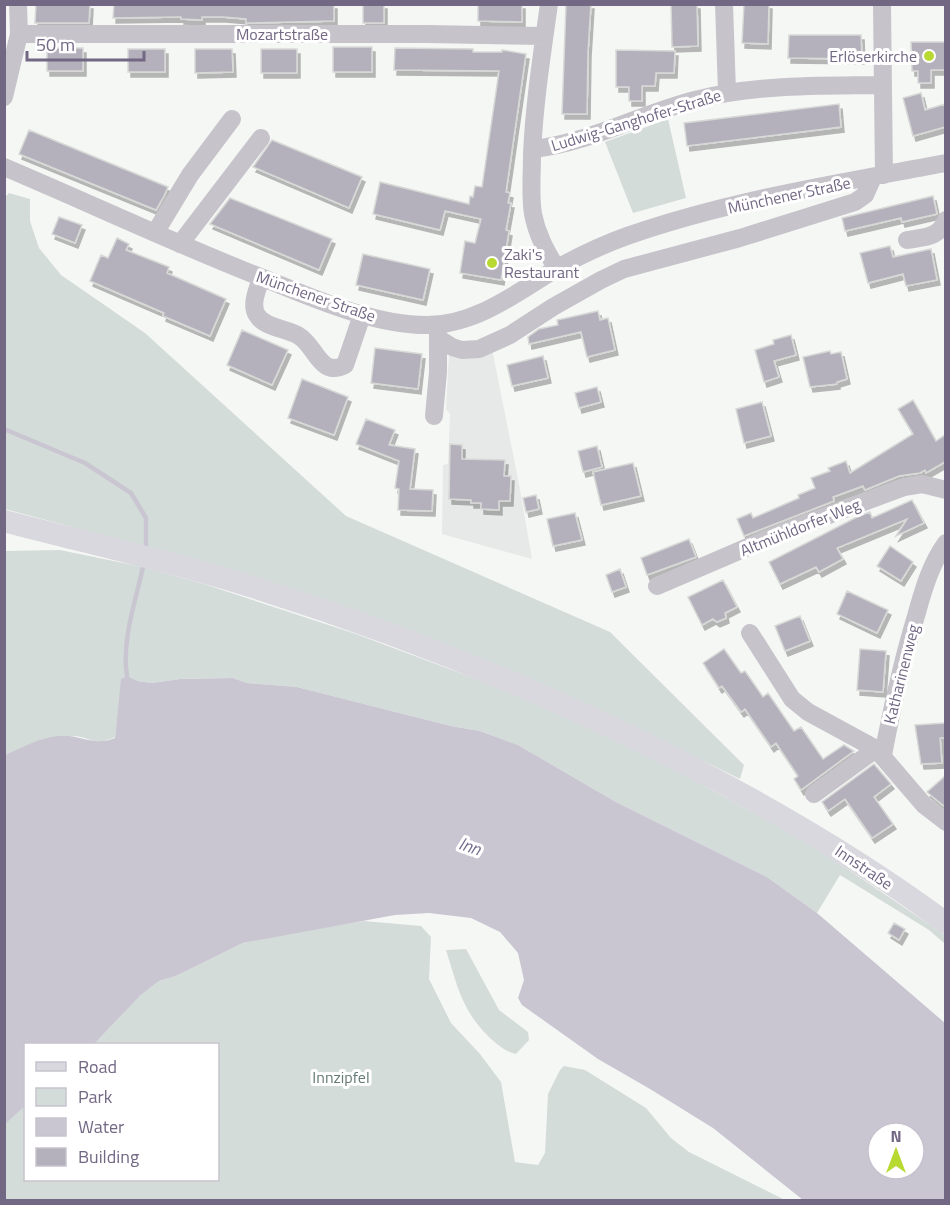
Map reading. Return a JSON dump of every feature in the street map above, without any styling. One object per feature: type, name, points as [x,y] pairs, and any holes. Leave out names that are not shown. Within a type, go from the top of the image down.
[{"type":"main road","name":"Innstraße","points":[[4,521],[228,580],[402,638],[462,662],[613,727],[780,814],[878,875],[945,923]]},
{"type":"street","points":[[4,97],[19,34],[18,4]]},
{"type":"street","points":[[549,4],[532,149],[531,183],[533,213],[545,249],[557,269]]},
{"type":"street","points":[[724,4],[727,92]]},
{"type":"street","points":[[878,176],[883,85],[882,4]]},
{"type":"street","name":"Mozartstraße","points":[[19,34],[544,36]]},
{"type":"street","name":"Ludwig-Ganghofer-Straße","points":[[532,149],[562,145],[654,112],[727,92],[785,87],[883,85]]},
{"type":"street","points":[[155,233],[190,175],[232,119]]},
{"type":"street","points":[[180,244],[261,138]]},
{"type":"street","name":"Münchener Straße","points":[[4,167],[261,278],[362,315],[438,331],[468,319],[597,248],[660,225],[801,190],[945,163]]},
{"type":"street","name":"Münchener Straße","points":[[438,331],[452,347],[462,350],[479,349],[510,335],[553,307],[624,269],[740,238],[855,202],[865,195],[878,176]]},
{"type":"street","points":[[907,240],[936,235],[943,228],[945,220]]},
{"type":"street","points":[[261,278],[254,307],[257,316],[266,323],[297,334],[307,341],[327,368],[333,369],[345,365],[362,315]]},
{"type":"street","points":[[434,416],[438,331]]},
{"type":"street","name":"Altmühldorfer Weg","points":[[657,585],[793,528],[904,487],[922,484],[945,490]]},
{"type":"street","name":"Katharinenweg","points":[[880,752],[904,651],[922,594],[945,543]]},
{"type":"street","points":[[750,633],[792,699],[808,712],[880,752],[924,805],[945,822]]},
{"type":"street","points":[[814,794],[880,752]]},
{"type":"shaded area","points":[[492,349],[532,559],[442,534],[443,465],[448,464],[450,414],[446,409],[449,355]]},
{"type":"green space","points":[[668,119],[686,198],[633,213],[605,142]]},
{"type":"green space","points":[[9,193],[30,199],[30,221],[39,248],[61,275],[145,333],[346,516],[610,632],[744,765],[740,779],[602,711],[128,542],[5,509],[4,198]]},
{"type":"green space","points":[[60,550],[143,567],[204,584],[356,634],[521,696],[649,756],[806,841],[945,935],[945,944],[929,930],[840,875],[817,913],[767,877],[616,802],[518,745],[480,731],[451,726],[297,687],[247,683],[233,678],[180,679],[152,683],[137,681],[118,711],[115,737],[101,741],[74,736],[57,738],[29,745],[5,755],[4,551]]},
{"type":"green space","name":"Innzipfel","points":[[364,921],[421,926],[431,937],[429,979],[451,1023],[480,1054],[501,1082],[515,1162],[538,1165],[545,1153],[548,1094],[564,1066],[585,1070],[646,1108],[671,1138],[689,1152],[785,1200],[5,1200],[4,1124],[24,1107],[24,1181],[219,1181],[219,1043],[95,1043],[141,995],[159,981],[176,976],[243,943]]},
{"type":"green space","points":[[466,949],[499,1010],[528,1032],[529,1040],[516,1054],[498,1045],[489,1037],[466,1007],[446,950]]},
{"type":"water","name":"Inn","points":[[127,676],[137,681],[152,683],[180,679],[233,678],[247,683],[297,687],[451,726],[480,731],[518,745],[616,802],[767,877],[817,913],[945,1023],[945,1200],[803,1200],[713,1128],[598,1059],[522,1005],[518,998],[524,980],[518,953],[500,932],[471,918],[429,913],[395,915],[243,943],[176,976],[159,981],[141,995],[95,1043],[24,1043],[24,1107],[5,1124],[5,755],[45,738],[67,736],[93,741],[115,738],[121,679]]},
{"type":"building","points":[[36,4],[90,4],[89,23],[35,23]]},
{"type":"building","points":[[114,4],[334,4],[334,21],[246,23],[246,19],[223,17],[202,17],[202,20],[181,19],[181,17],[113,18]]},
{"type":"building","points":[[363,4],[384,4],[384,23],[363,23]]},
{"type":"building","points":[[478,4],[522,4],[522,22],[478,21]]},
{"type":"building","points":[[566,4],[591,4],[587,114],[562,114]]},
{"type":"building","points":[[671,4],[697,4],[698,46],[672,47]]},
{"type":"building","points":[[744,4],[769,4],[768,44],[742,43]]},
{"type":"building","points":[[789,35],[861,35],[862,59],[788,58]]},
{"type":"building","name":"Erlöserkirche","points":[[911,42],[945,42],[945,70],[931,70],[931,83],[918,83],[918,71],[912,71]]},
{"type":"building","points":[[333,47],[372,47],[372,72],[333,72]]},
{"type":"building","points":[[47,48],[83,48],[83,71],[47,71]]},
{"type":"building","points":[[395,48],[473,49],[473,52],[502,52],[502,50],[526,54],[506,192],[510,193],[508,203],[511,203],[501,280],[460,273],[465,241],[475,243],[481,219],[445,211],[440,230],[373,214],[380,182],[469,204],[475,186],[482,187],[499,71],[394,70]]},
{"type":"building","points":[[128,49],[165,49],[165,72],[128,72]]},
{"type":"building","points":[[195,49],[232,49],[233,72],[195,73]]},
{"type":"building","points":[[261,49],[297,49],[297,73],[261,73]]},
{"type":"building","points":[[616,50],[675,51],[674,73],[656,73],[655,86],[642,86],[642,101],[629,101],[629,87],[616,87]]},
{"type":"building","points":[[921,93],[925,110],[945,104],[945,127],[913,136],[903,98]]},
{"type":"building","points":[[839,104],[841,127],[687,146],[684,123]]},
{"type":"building","points":[[29,130],[168,187],[164,196],[156,210],[19,154]]},
{"type":"building","points":[[272,140],[362,177],[349,208],[253,167]]},
{"type":"building","points":[[933,196],[937,214],[902,222],[901,218],[845,231],[842,218]]},
{"type":"building","points":[[230,198],[332,239],[319,270],[210,224]]},
{"type":"building","points":[[59,217],[82,225],[75,243],[52,234]]},
{"type":"building","points":[[117,238],[129,244],[126,250],[169,267],[167,273],[226,299],[210,336],[90,281],[101,255],[108,258]]},
{"type":"building","points":[[890,246],[893,257],[931,249],[937,280],[906,286],[903,274],[868,283],[860,253]]},
{"type":"building","points":[[363,254],[430,269],[423,300],[356,285]]},
{"type":"building","points":[[598,311],[600,320],[608,318],[615,350],[587,357],[581,332],[529,344],[528,337],[539,329],[558,325],[557,320]]},
{"type":"building","points":[[242,330],[288,350],[272,385],[227,365]]},
{"type":"building","points":[[791,335],[796,355],[774,361],[779,377],[764,382],[755,350],[774,344],[773,340]]},
{"type":"building","points":[[375,348],[422,354],[418,389],[371,383]]},
{"type":"building","points":[[830,351],[831,354],[841,352],[847,379],[837,384],[810,387],[803,357]]},
{"type":"building","points":[[543,356],[548,378],[512,386],[507,365]]},
{"type":"building","points":[[302,379],[348,397],[334,435],[288,418]]},
{"type":"building","points":[[597,387],[601,402],[579,408],[575,393]]},
{"type":"building","points":[[913,400],[936,441],[945,435],[945,462],[926,473],[925,470],[899,476],[865,490],[863,486],[833,497],[834,501],[744,536],[737,519],[751,513],[753,518],[799,498],[798,495],[815,488],[811,478],[830,471],[828,468],[846,461],[850,473],[913,434],[898,409]]},
{"type":"building","points":[[762,402],[771,436],[744,443],[736,409]]},
{"type":"building","points":[[366,419],[395,430],[389,445],[415,449],[410,489],[433,490],[432,511],[398,510],[399,489],[395,488],[399,461],[356,444]]},
{"type":"building","points":[[450,444],[462,445],[462,459],[505,460],[504,476],[511,476],[510,501],[499,501],[499,510],[481,509],[481,503],[471,503],[471,500],[449,499]]},
{"type":"building","points":[[597,446],[602,467],[583,472],[578,451]]},
{"type":"building","points":[[633,463],[641,496],[601,505],[593,472]]},
{"type":"building","points":[[536,495],[539,509],[526,512],[523,498]]},
{"type":"building","points":[[912,500],[924,523],[896,536],[907,519],[837,548],[843,559],[819,572],[816,567],[780,584],[769,562],[859,516],[870,512],[872,518]]},
{"type":"building","points":[[575,513],[582,540],[553,546],[547,519]]},
{"type":"building","points":[[689,539],[696,557],[647,575],[641,558]]},
{"type":"building","points":[[890,546],[913,562],[901,581],[877,566]]},
{"type":"building","points":[[620,569],[626,587],[612,592],[606,575]]},
{"type":"building","points":[[723,580],[737,607],[725,613],[726,618],[717,622],[713,619],[702,625],[688,597]]},
{"type":"building","points":[[847,591],[888,610],[877,633],[837,614]]},
{"type":"building","points":[[800,616],[810,641],[785,651],[775,626]]},
{"type":"building","points":[[724,649],[741,673],[745,671],[763,697],[768,693],[794,731],[801,727],[823,759],[844,745],[854,751],[801,790],[794,779],[798,776],[776,743],[771,747],[745,709],[741,712],[722,686],[719,688],[703,663]]},
{"type":"building","points":[[860,649],[886,651],[883,692],[857,690]]},
{"type":"building","points":[[945,723],[945,738],[940,738],[942,763],[921,764],[915,725]]},
{"type":"building","points":[[874,764],[891,784],[874,797],[893,824],[872,838],[845,799],[828,811],[822,802]]},
{"type":"building","points":[[945,776],[945,807],[927,792]]},
{"type":"building","points":[[894,923],[905,929],[899,940],[888,933]]},
{"type":"waterway","points":[[4,429],[85,463],[131,493],[146,518],[146,551]]},
{"type":"waterway","points":[[127,676],[128,633],[144,562]]},
{"type":"place","name":"Erlöserkirche","points":[[929,56]]},
{"type":"place","name":"Zaki's Restaurant","points":[[492,263]]}]
